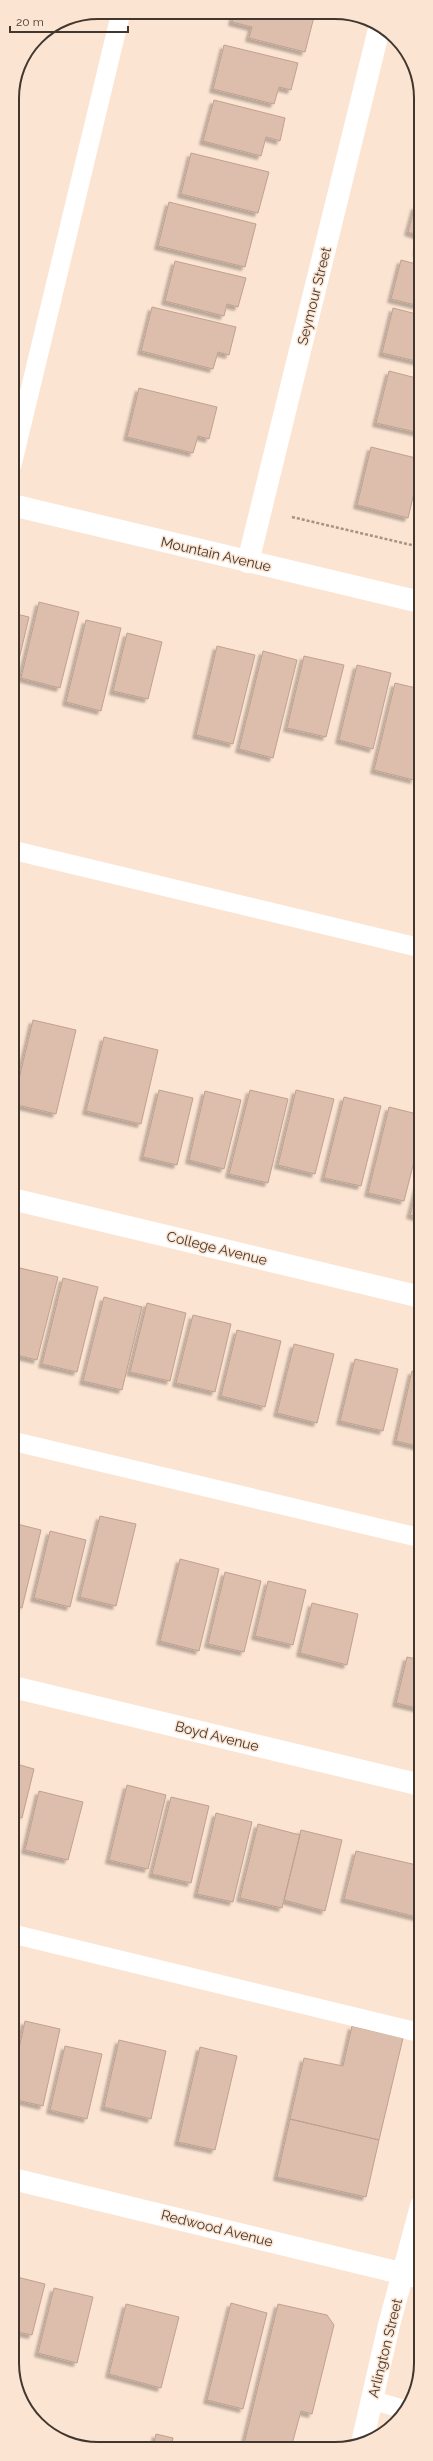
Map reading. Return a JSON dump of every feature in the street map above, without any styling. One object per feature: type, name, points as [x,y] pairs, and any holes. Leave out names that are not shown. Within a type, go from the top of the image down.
[{"type":"street","name":"Seymour Street","points":[[248,562],[378,32]]},
{"type":"street","name":"Mountain Avenue","points":[[19,507],[414,601]]},
{"type":"street","name":"College Avenue","points":[[19,1201],[414,1295]]},
{"type":"street","name":"Boyd Avenue","points":[[19,1689],[414,1783]]},
{"type":"street","name":"Redwood Avenue","points":[[19,2180],[412,2276]]},
{"type":"street","name":"Arlington Street","points":[[363,2437],[372,2400],[412,2276],[414,2260]]},
{"type":"lane","points":[[19,436],[119,19]]},
{"type":"lane","points":[[19,852],[414,946]]},
{"type":"lane","points":[[19,1443],[414,1536]]},
{"type":"lane","points":[[19,1935],[414,2031]]},
{"type":"lane","points":[[372,2400],[400,2408]]},
{"type":"path","points":[[261,510],[414,546]]},
{"type":"building","points":[[233,19],[313,19],[305,52],[249,38],[252,27],[232,22]]},
{"type":"building","points":[[224,45],[298,63],[291,90],[279,87],[274,104],[213,89]]},
{"type":"building","points":[[214,100],[285,118],[280,141],[266,137],[261,156],[203,141]]},
{"type":"building","points":[[191,153],[269,172],[258,213],[181,194]]},
{"type":"building","points":[[169,202],[256,224],[245,267],[158,246]]},
{"type":"building","points":[[414,210],[414,234],[408,232]]},
{"type":"building","points":[[401,260],[414,263],[414,305],[391,299]]},
{"type":"building","points":[[175,261],[246,278],[238,307],[227,304],[224,316],[165,301]]},
{"type":"building","points":[[152,307],[236,327],[229,355],[218,352],[213,369],[141,351]]},
{"type":"building","points":[[393,308],[414,313],[414,361],[382,353]]},
{"type":"building","points":[[389,371],[414,377],[414,432],[376,423]]},
{"type":"building","points":[[139,388],[217,407],[209,439],[198,436],[193,453],[127,437]]},
{"type":"building","points":[[371,447],[414,458],[414,493],[408,518],[357,505]]},
{"type":"building","points":[[39,602],[79,612],[60,688],[21,678]]},
{"type":"building","points":[[19,615],[29,617],[19,660]]},
{"type":"building","points":[[86,620],[121,628],[101,711],[66,702]]},
{"type":"building","points":[[127,633],[162,642],[148,699],[113,691]]},
{"type":"building","points":[[217,646],[255,655],[233,744],[196,735]]},
{"type":"building","points":[[263,651],[297,660],[273,758],[239,749]]},
{"type":"building","points":[[304,656],[344,665],[326,737],[287,728]]},
{"type":"building","points":[[357,665],[391,673],[373,749],[339,740]]},
{"type":"building","points":[[395,683],[414,688],[414,780],[374,770]]},
{"type":"building","points":[[33,1020],[76,1030],[56,1114],[19,1105],[19,1079]]},
{"type":"building","points":[[104,1037],[158,1050],[141,1124],[86,1111]]},
{"type":"building","points":[[159,1090],[193,1098],[177,1165],[143,1157]]},
{"type":"building","points":[[250,1090],[288,1099],[268,1183],[229,1174]]},
{"type":"building","points":[[296,1090],[334,1099],[315,1174],[278,1165]]},
{"type":"building","points":[[205,1091],[241,1100],[224,1169],[189,1160]]},
{"type":"building","points":[[344,1097],[381,1106],[361,1186],[324,1178]]},
{"type":"building","points":[[389,1107],[414,1113],[414,1162],[404,1201],[368,1193]]},
{"type":"building","points":[[414,1200],[414,1216],[410,1215]]},
{"type":"building","points":[[20,1268],[58,1277],[37,1360],[19,1356]]},
{"type":"building","points":[[63,1278],[98,1287],[77,1372],[42,1364]]},
{"type":"building","points":[[104,1297],[142,1307],[122,1390],[83,1381]]},
{"type":"building","points":[[147,1303],[186,1313],[170,1381],[130,1372]]},
{"type":"building","points":[[193,1315],[231,1324],[215,1392],[176,1383]]},
{"type":"building","points":[[237,1330],[281,1341],[265,1407],[221,1396]]},
{"type":"building","points":[[294,1344],[334,1354],[317,1423],[277,1413]]},
{"type":"building","points":[[355,1359],[398,1369],[383,1431],[340,1421]]},
{"type":"building","points":[[412,1371],[414,1371],[414,1445],[396,1441]]},
{"type":"building","points":[[100,1516],[136,1524],[116,1606],[80,1597]]},
{"type":"building","points":[[19,1524],[41,1530],[22,1608],[19,1607]]},
{"type":"building","points":[[50,1531],[86,1540],[70,1607],[34,1598]]},
{"type":"building","points":[[180,1559],[219,1569],[199,1651],[160,1641]]},
{"type":"building","points":[[225,1572],[261,1581],[244,1652],[208,1644]]},
{"type":"building","points":[[268,1581],[306,1590],[293,1645],[255,1636]]},
{"type":"building","points":[[312,1603],[358,1614],[347,1665],[300,1653]]},
{"type":"building","points":[[407,1657],[414,1658],[414,1707],[396,1703]]},
{"type":"building","points":[[19,1765],[34,1769],[22,1818],[19,1817]]},
{"type":"building","points":[[127,1785],[166,1795],[148,1869],[109,1860]]},
{"type":"building","points":[[39,1791],[83,1802],[68,1860],[25,1850]]},
{"type":"building","points":[[171,1797],[209,1806],[191,1883],[152,1874]]},
{"type":"building","points":[[216,1813],[252,1822],[233,1902],[197,1894]]},
{"type":"building","points":[[258,1824],[300,1835],[282,1908],[240,1898]]},
{"type":"building","points":[[301,1830],[342,1840],[325,1911],[284,1900]]},
{"type":"building","points":[[356,1851],[414,1864],[414,1916],[344,1899]]},
{"type":"building","points":[[25,2021],[60,2029],[43,2106],[19,2100],[19,2049]]},
{"type":"building","points":[[352,2026],[403,2038],[379,2140],[290,2119],[304,2058],[343,2066]]},
{"type":"building","points":[[119,2040],[166,2051],[151,2119],[104,2107]]},
{"type":"building","points":[[65,2046],[102,2054],[87,2119],[50,2110]]},
{"type":"building","points":[[200,2047],[237,2056],[215,2150],[178,2142]]},
{"type":"building","points":[[290,2119],[379,2140],[366,2197],[277,2177]]},
{"type":"building","points":[[19,2278],[45,2284],[32,2335],[19,2332]]},
{"type":"building","points":[[54,2288],[93,2297],[77,2363],[38,2353]]},
{"type":"building","points":[[231,2303],[267,2313],[243,2409],[207,2400]]},
{"type":"building","points":[[126,2304],[179,2317],[161,2388],[109,2374]]},
{"type":"building","points":[[278,2304],[327,2315],[334,2325],[312,2414],[301,2411],[293,2442],[244,2442]]},
{"type":"building","points":[[156,2434],[173,2438],[172,2442],[154,2442]]}]
